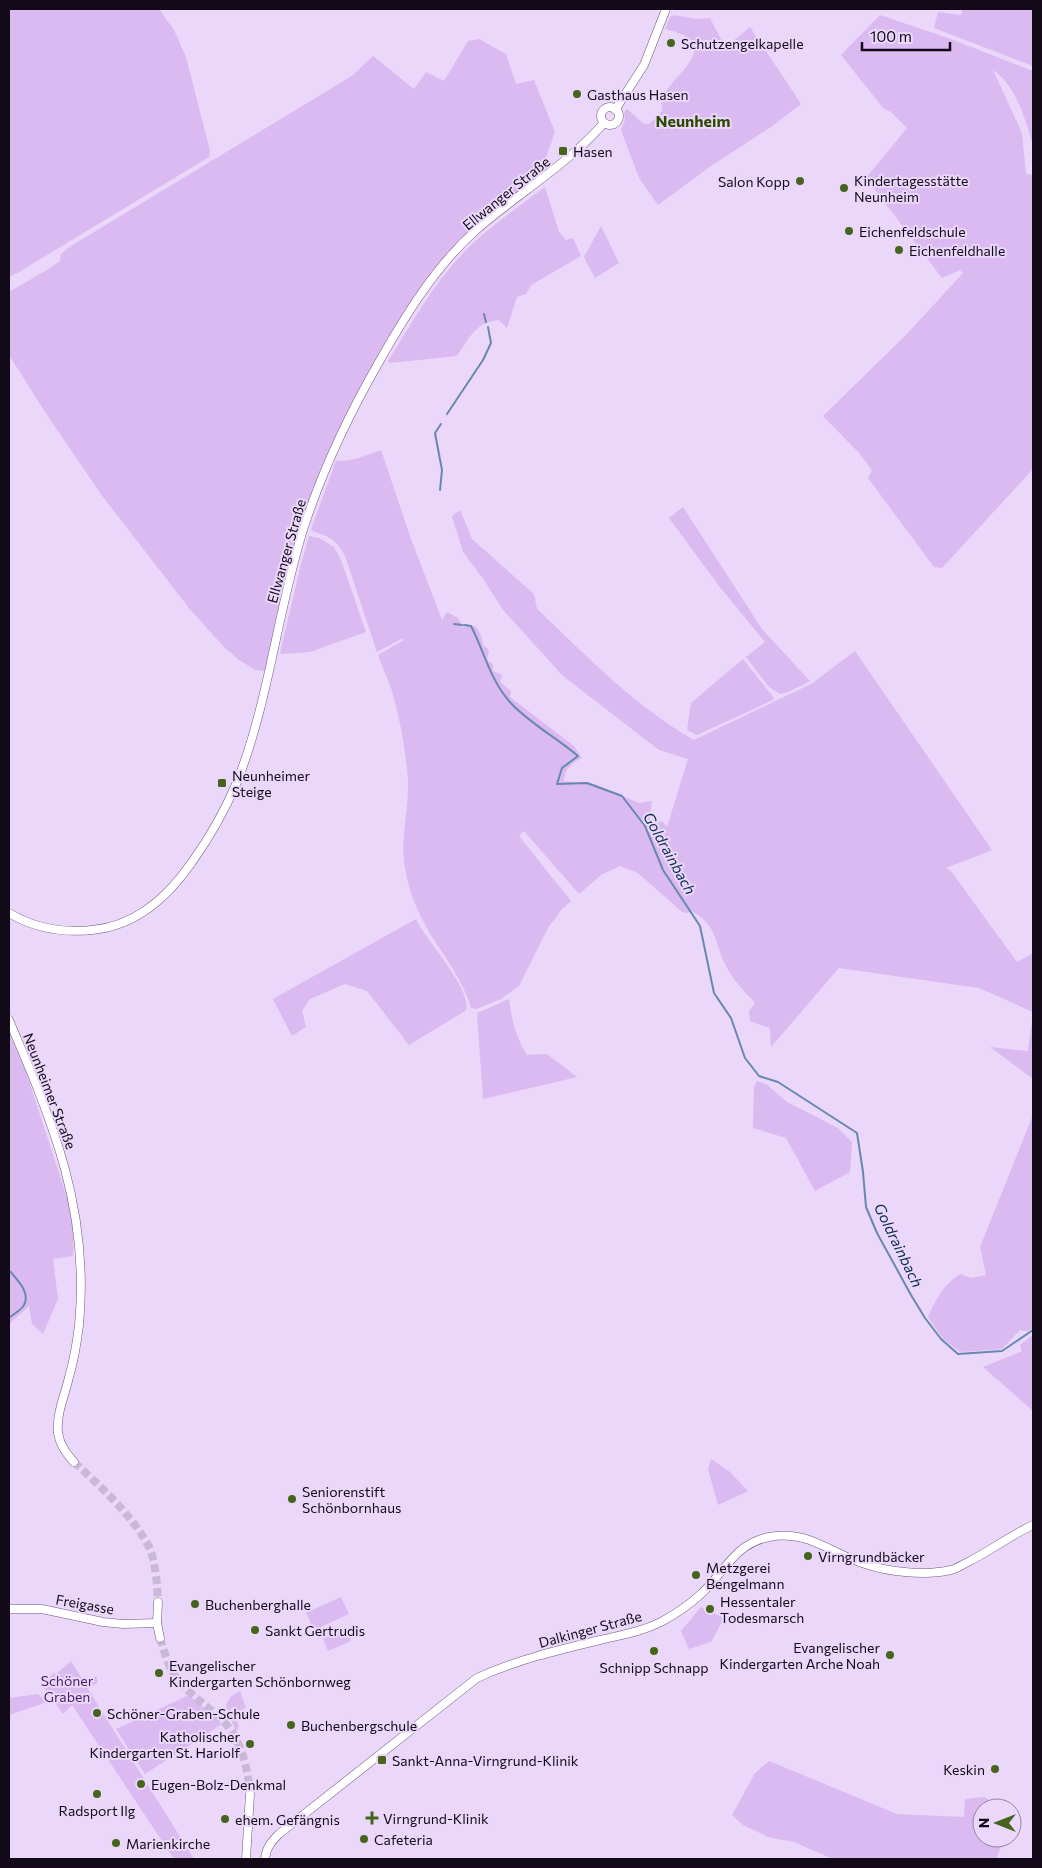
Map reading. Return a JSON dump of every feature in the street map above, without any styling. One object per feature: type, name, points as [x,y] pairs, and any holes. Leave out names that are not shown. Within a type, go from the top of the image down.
[{"type":"street","name":"Ellwanger Straße","points":[[615,110],[644,65],[666,9]]},
{"type":"street","name":"Ellwanger Straße","points":[[609,108],[615,110],[619,116],[616,123],[610,125],[604,123],[601,117],[603,111],[609,108]]},
{"type":"street","name":"Ellwanger Straße","points":[[9,913],[33,924],[61,930],[74,932],[100,929],[134,918],[163,898],[182,877],[215,826],[236,782],[258,716],[289,581],[308,515],[330,456],[380,360],[425,289],[455,252],[489,220],[581,147],[604,123]]},
{"type":"street","name":"Neunheimer Straße","points":[[9,1020],[44,1103],[57,1141],[76,1218],[81,1282],[79,1325],[73,1362],[58,1421],[61,1444],[74,1462]]},
{"type":"street","name":"Dalkinger Straße","points":[[265,1859],[266,1850],[278,1834],[477,1678],[541,1655],[629,1634],[661,1622],[700,1595],[735,1553],[758,1540],[793,1534],[805,1537],[864,1564],[924,1573],[952,1570],[1033,1525]]},
{"type":"street","points":[[158,1602],[157,1623],[160,1638]]},
{"type":"street","name":"Freigasse","points":[[9,1609],[42,1609],[109,1622],[157,1623]]},
{"type":"street","points":[[246,1859],[250,1794]]},
{"type":"green space","points":[[9,9],[159,9],[174,30],[186,57],[210,151],[209,157],[9,277]]},
{"type":"green space","points":[[963,9],[1033,9],[1033,66],[934,28],[938,12],[961,15]]},
{"type":"green space","points":[[674,15],[696,19],[710,18],[723,43],[733,41],[750,27],[801,104],[658,205],[639,178],[621,130],[625,120],[624,112],[627,109],[644,124],[649,124],[662,111],[661,98],[690,61],[694,48],[692,42],[679,33],[665,29],[670,17]]},
{"type":"green space","points":[[880,15],[951,39],[1033,71],[1033,145],[1014,93],[1001,76],[993,70],[1022,133],[1026,174],[1033,175],[1033,469],[942,568],[934,567],[868,478],[872,470],[859,453],[823,416],[906,335],[963,273],[960,270],[942,278],[866,178],[907,128],[891,112],[884,109],[841,55]]},
{"type":"green space","points":[[479,39],[506,54],[516,84],[534,80],[555,132],[541,175],[431,276],[336,439],[312,490],[265,670],[256,670],[239,660],[223,646],[189,608],[103,497],[47,415],[9,355],[9,292],[60,261],[61,254],[71,246],[353,75],[373,56],[414,89],[426,72],[444,81],[468,41]]},
{"type":"green space","points":[[545,187],[559,232],[566,240],[573,238],[581,256],[531,285],[526,294],[517,297],[507,328],[499,320],[484,324],[474,332],[457,356],[390,363],[388,361],[415,317],[455,261],[505,216]]},
{"type":"green space","points":[[601,226],[619,263],[595,278],[584,257]]},
{"type":"green space","points":[[381,450],[411,539],[442,620],[447,612],[458,618],[461,626],[465,627],[466,624],[476,627],[481,635],[483,645],[489,650],[487,660],[493,664],[493,671],[502,675],[500,682],[511,691],[510,697],[574,746],[582,758],[569,767],[565,773],[564,781],[595,784],[639,803],[652,801],[649,823],[654,824],[662,821],[667,827],[688,759],[659,750],[563,676],[503,610],[463,552],[452,516],[460,510],[472,539],[534,594],[537,609],[593,662],[651,712],[694,740],[811,684],[855,651],[992,850],[946,868],[951,871],[1017,962],[1033,953],[1033,1012],[979,988],[839,968],[771,1047],[770,1028],[750,1021],[749,1011],[755,1003],[729,971],[722,958],[714,934],[705,921],[691,911],[687,913],[682,912],[638,873],[620,866],[601,875],[579,894],[524,831],[519,836],[571,901],[562,909],[548,928],[519,986],[501,999],[476,1009],[471,1008],[459,979],[418,911],[405,868],[404,835],[408,792],[406,758],[395,702],[378,655],[404,640],[401,639],[377,652],[345,556],[332,540],[311,529],[336,461],[354,459]]},
{"type":"green space","points":[[683,507],[762,629],[810,681],[780,694],[769,687],[746,657],[765,642],[719,586],[669,518]]},
{"type":"green space","points":[[309,536],[319,538],[334,547],[341,560],[366,632],[310,652],[283,654],[280,653]]},
{"type":"green space","points":[[743,659],[774,698],[773,700],[697,735],[687,730],[691,703]]},
{"type":"green space","points":[[416,919],[463,992],[466,1003],[465,1011],[409,1045],[367,991],[345,984],[310,999],[302,1011],[306,1027],[292,1036],[273,999]]},
{"type":"green space","points":[[509,999],[515,1028],[520,1043],[527,1055],[547,1054],[577,1077],[483,1099],[477,1013]]},
{"type":"green space","points":[[1033,1015],[1033,1079],[990,1047],[1028,1051]]},
{"type":"green space","points":[[9,1033],[26,1072],[74,1219],[73,1256],[53,1259],[58,1299],[43,1334],[32,1324],[29,1306],[9,1324]]},
{"type":"green space","points":[[757,1081],[766,1084],[787,1102],[838,1128],[852,1142],[850,1172],[815,1191],[786,1138],[753,1128],[754,1087]]},
{"type":"green space","points":[[1033,1115],[1033,1328],[1028,1331],[1020,1330],[1002,1349],[960,1352],[943,1339],[928,1317],[941,1293],[954,1278],[960,1274],[972,1278],[986,1275],[980,1247]]},
{"type":"green space","points":[[1033,1335],[1033,1411],[983,1367],[1022,1351],[1020,1345]]},
{"type":"green space","points":[[711,1459],[730,1472],[748,1491],[718,1505],[708,1469]]},
{"type":"green space","points":[[341,1597],[349,1614],[314,1630],[306,1613]]},
{"type":"green space","points":[[701,1607],[724,1618],[711,1642],[689,1649],[681,1631]]},
{"type":"green space","points":[[346,1629],[351,1641],[328,1651],[323,1639]]},
{"type":"green space","name":"Schöner Graben","points":[[71,1661],[84,1682],[96,1676],[98,1682],[88,1689],[194,1859],[174,1859],[72,1705],[63,1714],[42,1685],[54,1673],[56,1674]]},
{"type":"green space","points":[[240,1691],[246,1708],[234,1713],[232,1705],[231,1710],[239,1726],[236,1732],[226,1705],[231,1696]]},
{"type":"green space","points":[[38,1694],[47,1702],[9,1715],[9,1698]]},
{"type":"green space","points":[[189,1695],[222,1724],[145,1774],[116,1729]]},
{"type":"green space","points":[[769,1761],[897,1814],[964,1817],[965,1799],[972,1798],[972,1848],[1001,1848],[996,1859],[833,1859],[794,1842],[768,1837],[743,1825],[732,1815],[755,1773]]},
{"type":"waterway","name":"Goldrainbach","points":[[484,314],[486,322]]},
{"type":"waterway","name":"Goldrainbach","points":[[447,414],[483,360],[491,343],[488,327]]},
{"type":"waterway","name":"Goldrainbach","points":[[440,490],[442,470],[435,433],[441,424]]},
{"type":"waterway","name":"Goldrainbach","points":[[454,624],[462,625]]},
{"type":"waterway","name":"Goldrainbach","points":[[464,625],[471,626],[497,684],[509,701],[524,716],[578,756],[562,768],[557,784],[587,783],[622,796],[645,826],[663,870],[700,926],[714,993],[731,1018],[745,1058],[759,1076],[778,1082],[857,1133],[866,1207],[877,1233],[911,1295],[941,1339],[958,1354],[1002,1351],[1033,1330]]},
{"type":"waterway","points":[[9,1270],[22,1286],[26,1295],[24,1305],[9,1318]]},
{"type":"tunnel","points":[[74,1462],[124,1511],[141,1533],[151,1551],[157,1580],[158,1602]]},
{"type":"tunnel","points":[[160,1638],[170,1667],[179,1682],[226,1724],[238,1742],[245,1763],[250,1794]]},
{"type":"place","name":"Schutzengelkapelle","points":[[671,43]]},
{"type":"place","name":"Gasthaus Hasen","points":[[577,94]]},
{"type":"place","name":"Hasen","points":[[563,151]]},
{"type":"place","name":"Salon Kopp","points":[[800,181]]},
{"type":"place","name":"Kindertagesstätte Neunheim","points":[[844,188]]},
{"type":"place","name":"Eichenfeldschule","points":[[849,231]]},
{"type":"place","name":"Eichenfeldhalle","points":[[899,250]]},
{"type":"place","name":"Neunheimer Steige","points":[[222,783]]},
{"type":"place","name":"Seniorenstift Schönbornhaus","points":[[292,1499]]},
{"type":"place","name":"Virngrundbäcker","points":[[808,1556]]},
{"type":"place","name":"Metzgerei Bengelmann","points":[[696,1575]]},
{"type":"place","name":"Buchenberghalle","points":[[195,1604]]},
{"type":"place","name":"Hessentaler Todesmarsch","points":[[710,1609]]},
{"type":"place","name":"Sankt Gertrudis","points":[[255,1630]]},
{"type":"place","name":"Schnipp Schnapp","points":[[654,1651]]},
{"type":"place","name":"Evangelischer Kindergarten Arche Noah","points":[[890,1655]]},
{"type":"place","name":"Evangelischer Kindergarten Schönbornweg","points":[[159,1673]]},
{"type":"place","name":"Schöner-Graben-Schule","points":[[97,1713]]},
{"type":"place","name":"Buchenbergschule","points":[[291,1725]]},
{"type":"place","name":"Katholischer Kindergarten St. Hariolf","points":[[250,1744]]},
{"type":"place","name":"Sankt-Anna-Virngrund-Klinik","points":[[382,1760]]},
{"type":"place","name":"Keskin","points":[[995,1769]]},
{"type":"place","name":"Eugen-Bolz-Denkmal","points":[[141,1784]]},
{"type":"place","name":"Radsport Ilg","points":[[97,1794]]},
{"type":"place","name":"Virngrund-Klinik","points":[[372,1818]]},
{"type":"place","name":"ehem. Gefängnis","points":[[225,1819]]},
{"type":"place","name":"Cafeteria","points":[[364,1839]]},
{"type":"place","name":"Marienkirche","points":[[116,1843]]},
{"type":"district","name":"Neunheim","points":[[693,120]]}]
